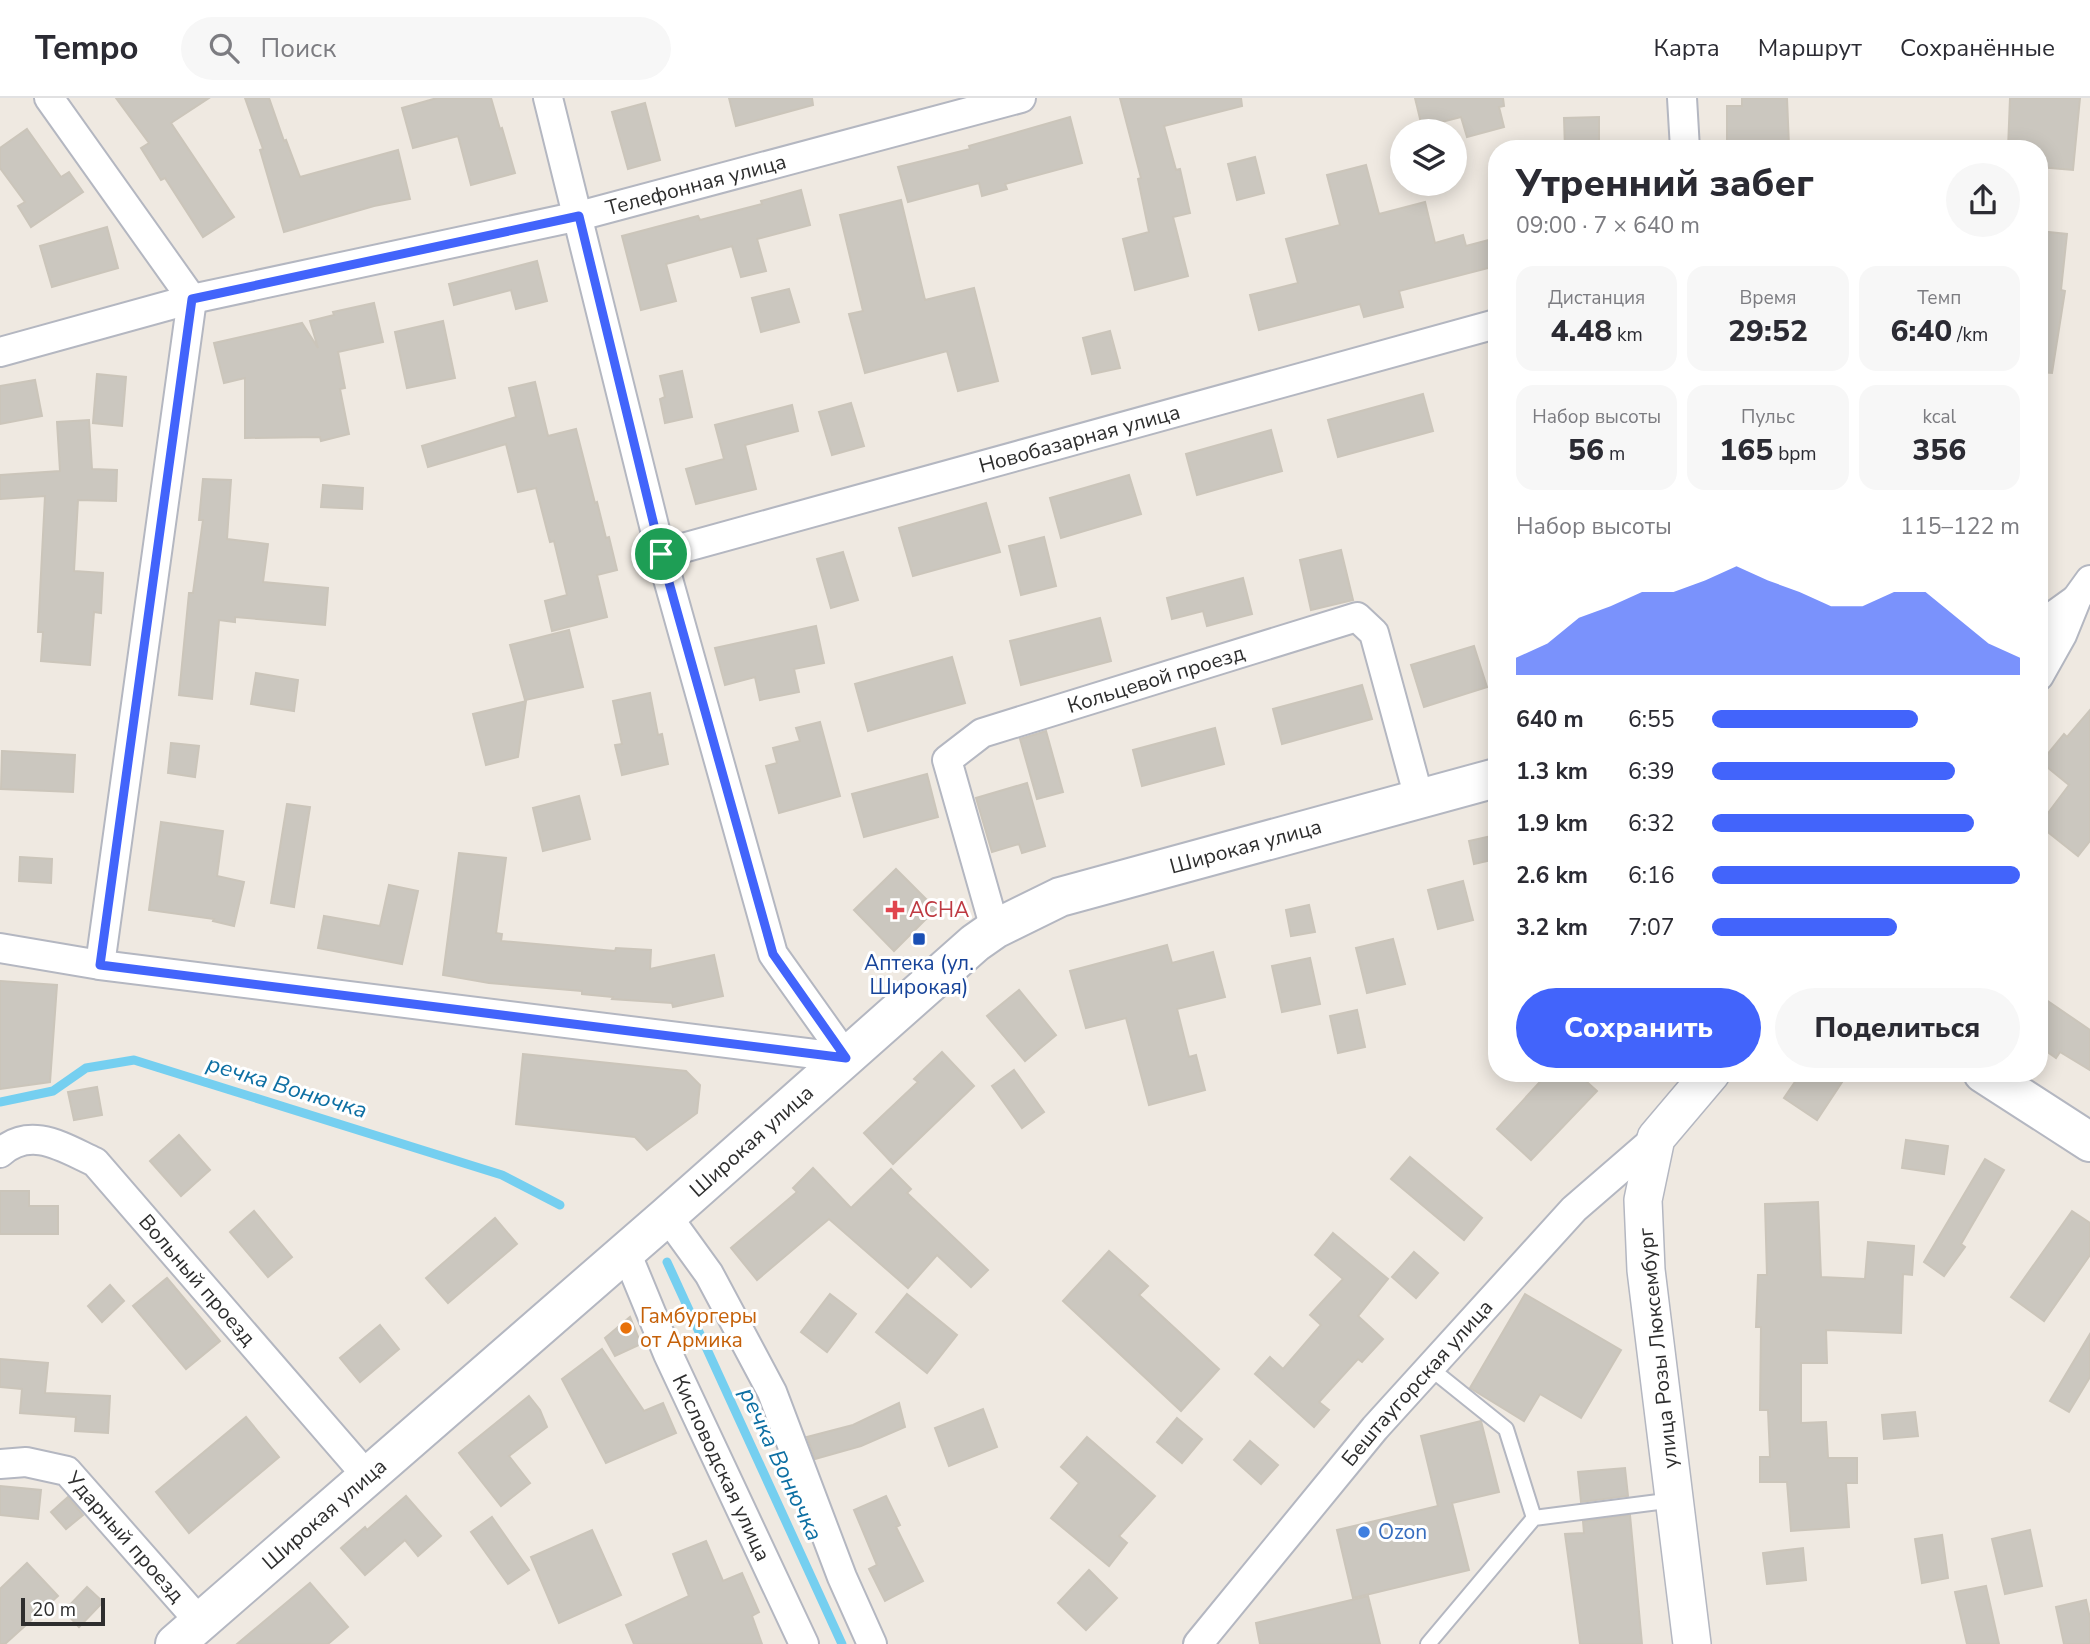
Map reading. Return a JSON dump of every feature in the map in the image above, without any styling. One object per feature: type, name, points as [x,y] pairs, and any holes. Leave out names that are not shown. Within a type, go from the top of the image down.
[{"type":"main road","name":"Широкая улица","points":[[187,1633],[626,1252],[908,1000],[995,929],[1060,897],[1488,780]]},
{"type":"main road","points":[[1997,1082],[2090,1142]]},
{"type":"street","points":[[49,98],[192,299],[100,965]]},
{"type":"street","points":[[548,98],[661,554],[773,954],[846,1058]]},
{"type":"street","name":"Телефонная улица","points":[[0,352],[192,299],[579,216],[1021,98]]},
{"type":"street","points":[[1682,98],[1684,140]]},
{"type":"street","name":"Новобазарная улица","points":[[661,554],[1488,326]]},
{"type":"street","points":[[2048,619],[2084,589]]},
{"type":"street","points":[[2048,660],[2084,589]]},
{"type":"street","name":"Кольцевой проезд","points":[[995,929],[947,760],[982,733],[1357,617],[1374,633],[1419,798]]},
{"type":"street","points":[[0,948],[100,965],[846,1058]]},
{"type":"street","name":"улица Розы Люксембург","points":[[1692,1644],[1646,1270],[1643,1200],[1656,1138],[1703,1082]]},
{"type":"street","name":"Бештаугорская улица","points":[[1198,1644],[1375,1429],[1430,1368],[1574,1209],[1656,1138]]},
{"type":"street","name":"Вольный проезд","points":[[0,1153],[9,1144],[45,1139],[95,1162],[367,1476]]},
{"type":"street","points":[[667,1216],[709,1274],[772,1392],[842,1577],[872,1644]]},
{"type":"street","name":"Кисловодская улица","points":[[626,1252],[668,1354],[804,1644]]},
{"type":"street","name":"Ударный проезд","points":[[0,1464],[26,1462],[67,1471],[187,1633]]},
{"type":"lane","points":[[1430,1368],[1506,1429],[1534,1518]]},
{"type":"lane","points":[[1428,1644],[1534,1518],[1674,1500]]},
{"type":"building","points":[[116,98],[209,98],[171,123],[234,217],[203,237],[165,178],[161,180],[141,148],[149,143]]},
{"type":"building","points":[[245,98],[269,98],[300,177],[398,150],[410,199],[374,206],[284,232],[260,150],[263,149]]},
{"type":"building","points":[[437,98],[491,98],[515,173],[471,185],[458,136],[413,148],[402,108]]},
{"type":"building","points":[[729,98],[812,98],[813,105],[736,126]]},
{"type":"building","points":[[1120,98],[1241,98],[1242,106],[1164,126],[1176,170],[1180,169],[1190,213],[1173,217],[1188,276],[1135,290],[1123,239],[1149,232],[1138,179],[1141,178]]},
{"type":"building","points":[[1415,98],[1503,98],[1504,106],[1499,107],[1504,127],[1467,137],[1467,119],[1420,119]]},
{"type":"building","points":[[1742,98],[1787,98],[1789,140],[1727,140],[1727,106],[1742,106]]},
{"type":"building","points":[[2010,98],[2080,98],[2073,170],[2048,168],[2048,140],[2008,140]]},
{"type":"building","points":[[645,103],[660,160],[628,169],[612,112]]},
{"type":"building","points":[[1070,117],[1082,163],[1005,184],[1007,189],[982,196],[979,183],[908,202],[898,167],[970,149],[969,146]]},
{"type":"building","points":[[1599,117],[1599,140],[1565,140],[1564,118]]},
{"type":"building","points":[[27,129],[61,177],[69,172],[83,192],[31,227],[18,206],[25,202],[0,168],[0,148]]},
{"type":"building","points":[[1255,157],[1264,193],[1237,200],[1228,164]]},
{"type":"building","points":[[1366,165],[1379,214],[1425,202],[1435,243],[1463,235],[1466,246],[1488,240],[1488,268],[1399,291],[1403,307],[1364,317],[1360,304],[1259,330],[1250,295],[1298,283],[1286,239],[1340,225],[1327,175]]},
{"type":"building","points":[[801,190],[810,225],[757,239],[766,271],[741,277],[732,246],[666,264],[676,301],[641,310],[622,236],[698,216],[700,220],[762,204],[761,201]]},
{"type":"building","points":[[901,200],[925,300],[974,288],[998,381],[958,391],[947,351],[865,373],[849,314],[863,311],[840,215]]},
{"type":"building","points":[[107,227],[118,268],[52,287],[40,246]]},
{"type":"building","points":[[2048,232],[2067,234],[2061,290],[2065,291],[2052,373],[2048,373]]},
{"type":"building","points":[[537,261],[547,301],[516,309],[511,290],[454,305],[449,284]]},
{"type":"building","points":[[789,289],[799,322],[761,332],[752,298]]},
{"type":"building","points":[[374,303],[383,342],[338,352],[345,388],[340,389],[349,434],[321,441],[320,437],[245,438],[245,378],[224,383],[214,343],[302,323],[318,348],[310,321],[334,315],[333,312]]},
{"type":"building","points":[[443,321],[455,378],[407,388],[395,332]]},
{"type":"building","points":[[1110,331],[1120,368],[1092,374],[1083,338]]},
{"type":"building","points":[[682,371],[692,417],[665,423],[660,399],[665,397],[660,376]]},
{"type":"building","points":[[97,374],[126,377],[122,426],[93,423]]},
{"type":"building","points":[[35,380],[42,416],[0,424],[0,386]]},
{"type":"building","points":[[535,382],[548,436],[576,429],[595,503],[597,502],[606,538],[609,537],[617,570],[597,575],[607,617],[552,631],[545,601],[567,595],[554,541],[550,542],[536,488],[518,492],[506,444],[428,467],[422,446],[516,417],[509,388]]},
{"type":"building","points":[[1423,394],[1433,431],[1338,457],[1328,420]]},
{"type":"building","points":[[851,403],[864,446],[832,455],[819,412]]},
{"type":"building","points":[[792,405],[798,431],[745,445],[756,489],[696,504],[686,469],[724,459],[715,425]]},
{"type":"building","points":[[89,420],[92,469],[117,470],[116,501],[78,500],[74,571],[103,573],[101,613],[94,612],[90,665],[41,661],[43,632],[38,632],[45,496],[0,499],[0,475],[60,471],[57,422]]},
{"type":"building","points":[[1271,430],[1282,471],[1197,495],[1186,454]]},
{"type":"building","points":[[1129,475],[1141,514],[1061,538],[1050,498]]},
{"type":"building","points":[[203,479],[231,480],[227,539],[268,544],[263,582],[328,588],[325,625],[235,617],[235,622],[219,620],[212,699],[179,695],[189,593],[193,593],[203,520],[199,520]]},
{"type":"building","points":[[323,485],[363,488],[362,509],[321,507]]},
{"type":"building","points":[[986,503],[1000,552],[913,576],[899,528]]},
{"type":"building","points":[[1044,537],[1056,586],[1021,595],[1009,546]]},
{"type":"building","points":[[1341,550],[1353,600],[1311,610],[1300,560]]},
{"type":"building","points":[[843,552],[858,600],[831,608],[817,559]]},
{"type":"building","points":[[1243,578],[1252,614],[1207,626],[1203,611],[1172,619],[1167,598]]},
{"type":"building","points":[[1100,618],[1111,661],[1021,685],[1010,641]]},
{"type":"building","points":[[816,626],[824,663],[794,669],[799,692],[760,700],[755,677],[725,685],[715,648]]},
{"type":"building","points":[[569,630],[583,687],[525,700],[510,645]]},
{"type":"building","points":[[1474,646],[1487,687],[1424,707],[1411,665]]},
{"type":"building","points":[[952,657],[965,703],[868,731],[855,684]]},
{"type":"building","points":[[256,673],[298,680],[294,711],[251,704]]},
{"type":"building","points":[[1362,685],[1372,719],[1282,744],[1273,709]]},
{"type":"building","points":[[650,693],[658,735],[662,734],[668,764],[622,775],[615,745],[622,744],[613,701]]},
{"type":"building","points":[[526,701],[518,757],[486,765],[473,714]]},
{"type":"building","points":[[2090,710],[2090,841],[2078,856],[2048,832],[2048,813],[2069,785],[2048,768],[2048,753],[2064,734],[2067,737]]},
{"type":"building","points":[[820,722],[840,796],[779,813],[766,766],[777,763],[773,748],[800,741],[796,728]]},
{"type":"building","points":[[1215,728],[1224,764],[1142,786],[1133,750]]},
{"type":"building","points":[[1046,731],[1063,792],[1037,799],[1020,739]]},
{"type":"building","points":[[171,743],[199,746],[195,777],[168,773]]},
{"type":"building","points":[[2,751],[75,755],[73,792],[1,789]]},
{"type":"building","points":[[927,774],[938,817],[864,837],[852,794]]},
{"type":"building","points":[[1027,783],[1045,846],[1022,853],[1019,844],[992,852],[976,798]]},
{"type":"building","points":[[579,796],[590,839],[543,851],[533,808]]},
{"type":"building","points":[[287,804],[310,807],[294,907],[271,903]]},
{"type":"building","points":[[161,822],[223,831],[217,876],[244,882],[234,926],[213,921],[214,919],[149,910]]},
{"type":"building","points":[[1488,837],[1488,861],[1474,864],[1469,841]]},
{"type":"building","points":[[459,853],[506,858],[496,933],[502,934],[501,941],[615,951],[616,948],[651,950],[650,969],[714,955],[723,996],[673,1007],[672,1003],[612,999],[613,997],[582,994],[582,991],[489,983],[443,975]]},
{"type":"building","points":[[20,857],[52,859],[51,883],[19,881]]},
{"type":"building","name":"АСНА","points":[[896,869],[936,909],[894,951],[854,910]]},
{"type":"building","points":[[1463,881],[1473,920],[1438,929],[1428,890]]},
{"type":"building","points":[[389,885],[418,891],[402,964],[318,948],[324,916],[380,926]]},
{"type":"building","points":[[1309,905],[1315,932],[1291,936],[1286,910]]},
{"type":"building","points":[[1393,939],[1405,984],[1367,993],[1356,948]]},
{"type":"building","points":[[1167,945],[1172,963],[1213,952],[1225,997],[1177,1009],[1189,1057],[1196,1055],[1205,1090],[1149,1105],[1126,1018],[1086,1028],[1070,971]]},
{"type":"building","points":[[1310,958],[1320,1004],[1282,1012],[1272,966]]},
{"type":"building","points":[[0,981],[57,985],[50,1082],[0,1089]]},
{"type":"building","points":[[1019,990],[1056,1035],[1025,1061],[987,1016]]},
{"type":"building","points":[[2048,1001],[2090,1030],[2090,1070],[2060,1052],[2056,1058],[2048,1052]]},
{"type":"building","points":[[1357,1010],[1365,1047],[1338,1053],[1330,1016]]},
{"type":"building","points":[[942,1052],[974,1086],[893,1164],[864,1133],[918,1082],[914,1079]]},
{"type":"building","points":[[523,1054],[686,1071],[700,1085],[697,1113],[647,1150],[635,1137],[516,1124]]},
{"type":"building","points":[[1014,1070],[1044,1112],[1022,1128],[992,1086]]},
{"type":"building","points":[[1540,1082],[1587,1082],[1597,1091],[1531,1160],[1497,1129]]},
{"type":"building","points":[[1795,1082],[1842,1082],[1817,1120],[1784,1098]]},
{"type":"building","points":[[97,1087],[102,1115],[74,1120],[68,1092]]},
{"type":"building","points":[[179,1135],[210,1170],[181,1196],[150,1161]]},
{"type":"building","points":[[1906,1140],[1948,1146],[1944,1174],[1902,1168]]},
{"type":"building","points":[[1410,1157],[1482,1218],[1464,1240],[1391,1179]]},
{"type":"building","points":[[1985,1159],[2004,1170],[1961,1244],[1965,1247],[1944,1276],[1924,1262]]},
{"type":"building","points":[[813,1168],[851,1208],[891,1169],[911,1189],[907,1193],[988,1270],[971,1287],[937,1255],[908,1288],[829,1219],[757,1280],[731,1248],[797,1192],[793,1188]]},
{"type":"building","points":[[0,1191],[29,1191],[29,1206],[58,1206],[58,1234],[0,1234]]},
{"type":"building","points":[[1818,1202],[1821,1277],[1865,1279],[1868,1242],[1914,1246],[1912,1275],[1903,1274],[1901,1333],[1826,1330],[1827,1363],[1801,1363],[1801,1423],[1826,1422],[1828,1458],[1857,1458],[1857,1483],[1846,1483],[1849,1527],[1791,1531],[1787,1482],[1760,1482],[1760,1457],[1770,1457],[1768,1410],[1760,1410],[1761,1327],[1756,1327],[1758,1275],[1767,1275],[1765,1204]]},
{"type":"building","points":[[254,1211],[292,1257],[268,1277],[230,1232]]},
{"type":"building","points":[[2072,1211],[2090,1223],[2090,1255],[2044,1321],[2011,1297]]},
{"type":"building","points":[[495,1218],[517,1244],[448,1303],[426,1278]]},
{"type":"building","points":[[1333,1233],[1388,1279],[1358,1316],[1383,1339],[1362,1362],[1358,1359],[1319,1402],[1329,1410],[1314,1427],[1255,1374],[1270,1357],[1283,1369],[1321,1325],[1310,1315],[1343,1279],[1315,1255]]},
{"type":"building","points":[[1109,1251],[1148,1286],[1139,1295],[1219,1369],[1181,1411],[1063,1301]]},
{"type":"building","points":[[1414,1252],[1438,1273],[1416,1298],[1392,1277]]},
{"type":"building","points":[[167,1278],[220,1341],[186,1369],[133,1306]]},
{"type":"building","points":[[110,1285],[124,1301],[102,1322],[88,1306]]},
{"type":"building","points":[[830,1294],[856,1314],[827,1352],[801,1332]]},
{"type":"building","points":[[907,1294],[957,1335],[927,1373],[876,1332]]},
{"type":"building","points":[[1525,1294],[1621,1350],[1581,1418],[1540,1394],[1524,1421],[1470,1388]]},
{"type":"building","name":"Гамбургеры от Армика","points":[[630,1317],[641,1344],[615,1356],[605,1338]]},
{"type":"building","points":[[380,1325],[399,1349],[360,1382],[340,1358]]},
{"type":"building","points":[[2090,1334],[2090,1377],[2069,1412],[2050,1401]]},
{"type":"building","points":[[602,1349],[644,1411],[663,1403],[676,1433],[606,1463],[562,1379]]},
{"type":"building","points":[[0,1359],[48,1363],[45,1393],[110,1396],[108,1433],[75,1431],[76,1417],[20,1413],[22,1389],[0,1387]]},
{"type":"building","points":[[529,1396],[540,1410],[547,1427],[509,1456],[530,1483],[501,1506],[459,1453]]},
{"type":"building","points":[[899,1403],[905,1427],[861,1446],[815,1459],[807,1437],[853,1425]]},
{"type":"building","points":[[983,1409],[997,1447],[949,1466],[935,1428]]},
{"type":"building","points":[[1915,1412],[1918,1436],[1884,1439],[1882,1415]]},
{"type":"building","points":[[246,1417],[279,1457],[189,1533],[156,1492]]},
{"type":"building","points":[[1177,1418],[1202,1439],[1182,1463],[1157,1442]]},
{"type":"building","points":[[1481,1421],[1499,1492],[1452,1503],[1469,1570],[1353,1598],[1337,1530],[1438,1506],[1421,1436]]},
{"type":"building","points":[[1087,1437],[1155,1496],[1119,1536],[1127,1543],[1109,1566],[1051,1518],[1079,1483],[1061,1467]]},
{"type":"building","points":[[1250,1441],[1278,1465],[1261,1484],[1234,1460]]},
{"type":"building","points":[[1625,1468],[1628,1496],[1581,1502],[1578,1472]]},
{"type":"building","points":[[0,1486],[41,1490],[38,1519],[0,1515]]},
{"type":"building","points":[[406,1496],[441,1536],[418,1556],[405,1540],[365,1575],[341,1548],[365,1527],[367,1530]]},
{"type":"building","points":[[886,1496],[900,1525],[896,1527],[923,1581],[885,1601],[869,1569],[877,1565],[854,1510]]},
{"type":"building","points":[[68,1497],[83,1515],[66,1529],[51,1512]]},
{"type":"building","points":[[1630,1515],[1642,1644],[1580,1644],[1565,1534],[1584,1533],[1583,1521]]},
{"type":"building","points":[[492,1517],[529,1570],[508,1584],[471,1532]]},
{"type":"building","points":[[592,1530],[621,1595],[559,1623],[531,1557]]},
{"type":"building","points":[[2030,1530],[2042,1586],[2005,1594],[1992,1539]]},
{"type":"building","points":[[1942,1535],[1948,1578],[1922,1583],[1915,1539]]},
{"type":"building","points":[[706,1541],[723,1581],[742,1573],[759,1612],[752,1616],[762,1644],[634,1644],[626,1625],[689,1596],[673,1554]]},
{"type":"building","points":[[1803,1548],[1806,1580],[1767,1584],[1763,1553]]},
{"type":"building","points":[[27,1563],[58,1596],[5,1644],[0,1644],[0,1589]]},
{"type":"building","points":[[1089,1570],[1117,1598],[1086,1630],[1058,1603]]},
{"type":"building","points":[[310,1583],[348,1627],[328,1644],[237,1644]]},
{"type":"building","points":[[1986,1586],[1999,1644],[1967,1644],[1955,1592]]},
{"type":"building","points":[[87,1587],[103,1602],[79,1627],[64,1611]]},
{"type":"building","points":[[1368,1596],[1380,1644],[1260,1644],[1256,1623]]},
{"type":"building","points":[[2086,1600],[2090,1618],[2090,1644],[2064,1644],[2056,1607]]},
{"type":"waterway","name":"речка Вонючка","points":[[0,1102],[53,1091],[86,1068],[134,1060],[502,1175],[560,1205]]},
{"type":"waterway","name":"речка Вонючка","points":[[667,1262],[842,1644]]},
{"type":"place","name":"АСНА","points":[[895,910]]},
{"type":"place","name":"Аптека (ул. Широкая)","points":[[919,939]]},
{"type":"place","name":"Гамбургеры от Армика","points":[[626,1328]]},
{"type":"place","name":"Ozon","points":[[1364,1532]]},
{"type":"route","points":[[579,216],[661,554],[773,954],[846,1058],[100,965],[192,299],[579,216]]}]
